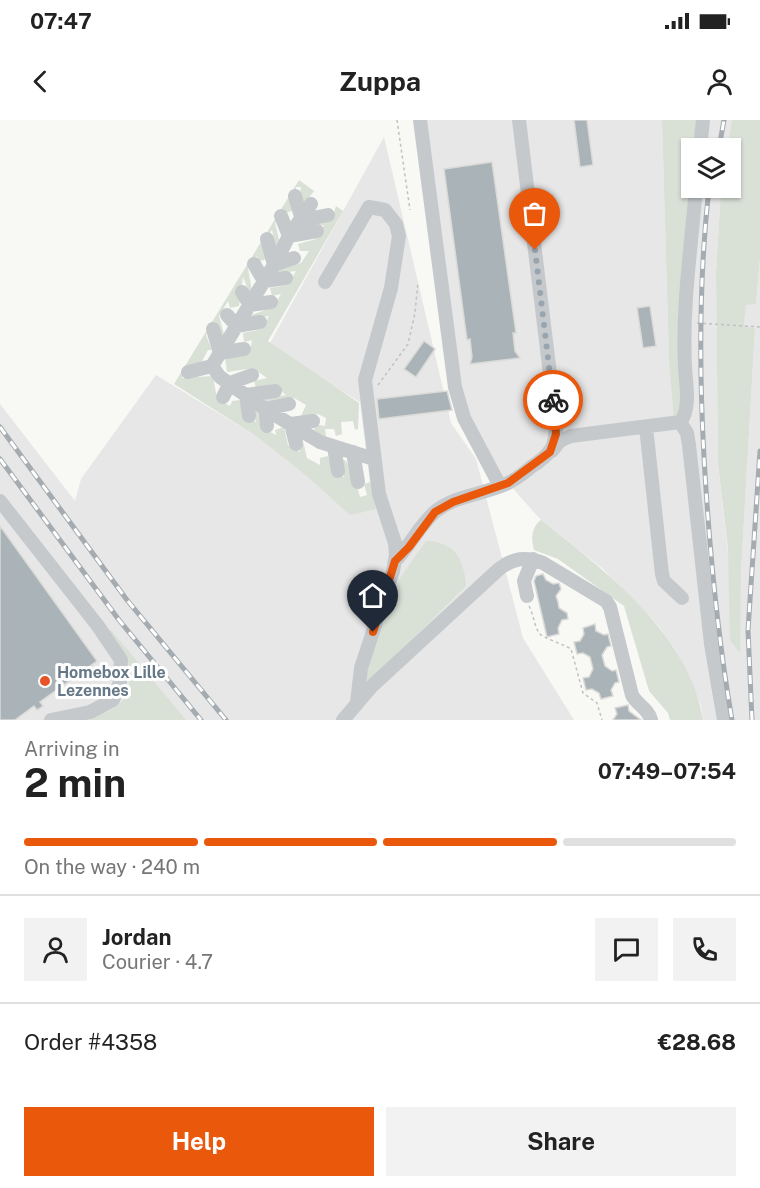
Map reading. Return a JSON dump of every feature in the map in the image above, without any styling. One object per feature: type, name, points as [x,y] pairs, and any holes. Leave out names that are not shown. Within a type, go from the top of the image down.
[{"type":"street","points":[[420,120],[455,387],[464,418],[500,486]]},
{"type":"street","points":[[519,120],[556,423],[556,434],[550,452]]},
{"type":"street","points":[[701,138],[703,120]]},
{"type":"street","points":[[296,196],[302,220]]},
{"type":"street","points":[[680,422],[685,411],[687,393],[686,289],[695,198]]},
{"type":"street","points":[[188,372],[212,366],[311,204]]},
{"type":"street","points":[[325,282],[369,207],[385,210],[396,224],[399,236],[391,288],[365,380],[379,494],[395,543],[395,561],[361,668],[357,702]]},
{"type":"street","points":[[302,220],[328,215]]},
{"type":"street","points":[[281,216],[290,236]]},
{"type":"street","points":[[290,236],[317,231]]},
{"type":"street","points":[[267,239],[274,265]]},
{"type":"street","points":[[274,265],[294,258]]},
{"type":"street","points":[[254,264],[264,281]]},
{"type":"street","points":[[264,281],[286,278]]},
{"type":"street","points":[[243,292],[250,305]]},
{"type":"street","points":[[250,305],[271,302]]},
{"type":"street","points":[[227,315],[237,326]]},
{"type":"street","points":[[237,326],[260,322]]},
{"type":"street","points":[[213,329],[220,353]]},
{"type":"street","points":[[220,353],[244,349]]},
{"type":"street","points":[[212,366],[220,376],[265,409],[312,437],[334,447],[375,459]]},
{"type":"street","points":[[224,397],[230,383],[252,375]]},
{"type":"street","points":[[246,395],[275,391]]},
{"type":"street","points":[[246,395],[249,416]]},
{"type":"street","points":[[265,409],[289,404]]},
{"type":"street","points":[[265,409],[267,426]]},
{"type":"street","points":[[291,424],[313,421]]},
{"type":"street","points":[[395,561],[439,509],[515,478],[550,452],[560,441],[571,436],[680,422]]},
{"type":"street","points":[[680,422],[687,433],[689,445],[711,644],[723,720]]},
{"type":"street","points":[[291,424],[296,444]]},
{"type":"street","points":[[646,427],[662,574],[664,580],[682,598]]},
{"type":"street","points":[[312,437],[314,454]]},
{"type":"street","points":[[334,447],[338,471]]},
{"type":"street","points":[[353,452],[358,482]]},
{"type":"street","points":[[0,501],[98,626],[121,660],[120,682],[113,699],[90,712],[51,720]]},
{"type":"street","points":[[526,599],[524,581],[532,559]]},
{"type":"street","points":[[343,720],[357,702],[499,569],[514,560],[532,559],[585,588],[608,604],[632,695],[635,701],[647,711],[651,720]]},
{"type":"path","points":[[396,120],[410,210]]},
{"type":"path","points":[[367,399],[408,344],[415,313],[418,282]]},
{"type":"path","points":[[685,326],[700,322],[760,327]]},
{"type":"path","points":[[526,599],[540,635],[546,639],[556,640],[571,649],[583,693],[597,703],[602,720]]},
{"type":"shaded area","points":[[423,120],[662,120],[669,360],[688,198],[720,198],[716,272],[718,464],[739,652],[741,572],[755,330],[744,326],[746,304],[756,304],[760,259],[760,720],[703,720],[701,706],[689,675],[675,649],[658,625],[603,569],[541,520],[499,473],[463,405]]},
{"type":"shaded area","points":[[662,120],[697,120],[695,138],[681,138],[681,198],[689,198],[682,405],[680,415],[674,418],[669,360]]},
{"type":"shaded area","points":[[697,120],[732,120],[729,138],[695,138]]},
{"type":"shaded area","points":[[732,120],[760,120],[760,259],[756,304],[746,305],[744,326],[755,329],[741,572],[740,653],[730,640],[728,549],[718,464],[716,272],[720,198],[741,198],[741,138],[729,138]]},
{"type":"shaded area","points":[[384,137],[451,423],[476,459],[523,638],[574,720],[0,720],[0,404],[75,501],[81,479],[156,375],[376,509],[372,499],[360,402],[307,370],[270,343]]},
{"type":"shaded area","points":[[299,180],[314,191],[305,203],[300,194],[301,187],[296,187],[294,210],[286,213],[283,209],[275,223],[280,244],[277,251],[272,230],[262,243],[266,259],[258,262],[257,256],[248,268],[252,291],[250,294],[243,277],[239,306],[230,308],[228,301],[219,316],[225,338],[221,344],[215,321],[206,335],[212,350],[208,350],[201,363],[188,366],[182,378],[213,376],[217,399],[230,406],[232,401],[240,400],[244,415],[256,422],[252,402],[256,405],[261,427],[276,435],[275,430],[284,427],[288,445],[300,452],[296,430],[301,433],[307,458],[320,465],[320,458],[328,456],[333,473],[344,477],[341,458],[347,462],[353,484],[357,485],[360,497],[367,495],[364,484],[370,482],[376,509],[350,515],[308,477],[259,438],[174,384]]},
{"type":"shaded area","points":[[336,206],[343,211],[268,341],[359,403],[358,429],[355,430],[353,421],[341,422],[342,434],[336,436],[334,429],[325,429],[326,436],[319,437],[314,434],[315,424],[325,426],[326,418],[318,414],[301,416],[306,405],[294,398],[265,403],[262,399],[286,395],[273,384],[256,388],[254,381],[267,378],[253,368],[227,372],[225,358],[250,352],[252,340],[244,342],[243,333],[262,329],[269,316],[246,320],[251,315],[274,307],[281,294],[272,296],[270,288],[288,285],[296,271],[273,274],[277,268],[301,263],[309,251],[300,251],[298,244],[316,239],[324,225],[303,229],[305,225],[332,220]]},
{"type":"shaded area","points":[[541,520],[617,583],[663,632],[681,660],[695,689],[703,720],[670,720],[668,713],[649,691],[624,606],[558,559],[534,550],[533,534],[535,526]]},
{"type":"shaded area","points":[[426,541],[444,545],[456,554],[463,568],[466,586],[371,680],[367,680],[365,676],[400,578]]},
{"type":"shaded area","points":[[111,630],[186,720],[78,720],[111,710],[124,699],[127,692],[128,662],[108,633]]},
{"type":"building","points":[[574,120],[587,120],[593,165],[580,167]]},
{"type":"building","points":[[492,162],[516,333],[513,333],[515,351],[520,358],[470,364],[472,357],[470,339],[467,340],[444,169]]},
{"type":"building","points":[[650,306],[656,346],[643,348],[637,308]]},
{"type":"building","points":[[424,341],[435,349],[416,377],[404,369]]},
{"type":"building","points":[[447,391],[452,410],[379,419],[377,399]]},
{"type":"building","points":[[0,526],[97,661],[40,702],[43,706],[37,710],[34,706],[15,720],[0,720]]},
{"type":"building","points":[[543,574],[546,580],[553,584],[559,583],[561,589],[556,596],[559,608],[567,613],[568,619],[562,620],[558,628],[559,634],[547,637],[534,581],[536,576]]},
{"type":"building","points":[[595,624],[596,631],[604,635],[608,634],[611,646],[607,647],[602,655],[605,666],[612,671],[616,670],[619,682],[615,683],[611,690],[613,696],[601,699],[599,693],[592,689],[586,690],[583,678],[589,677],[593,669],[590,657],[583,653],[577,654],[574,642],[580,641],[584,634],[583,628]]},
{"type":"building","points":[[628,705],[629,711],[641,720],[613,720],[617,714],[615,708]]},
{"type":"railway","points":[[721,138],[724,120]]},
{"type":"railway","points":[[708,198],[702,288],[702,423],[714,589],[732,720]]},
{"type":"railway","points":[[0,427],[127,600],[226,720]]},
{"type":"railway","points":[[752,720],[748,630],[760,451]]},
{"type":"railway","points":[[0,459],[119,620],[201,720]]},
{"type":"way so far","points":[[535,250],[553,400]]},
{"type":"place","name":"Homebox Lille Lezennes","points":[[45,681]]},
{"type":"route","points":[[373,632],[395,561],[409,547],[435,512],[453,502],[508,483],[550,452],[556,434],[553,400]]}]
